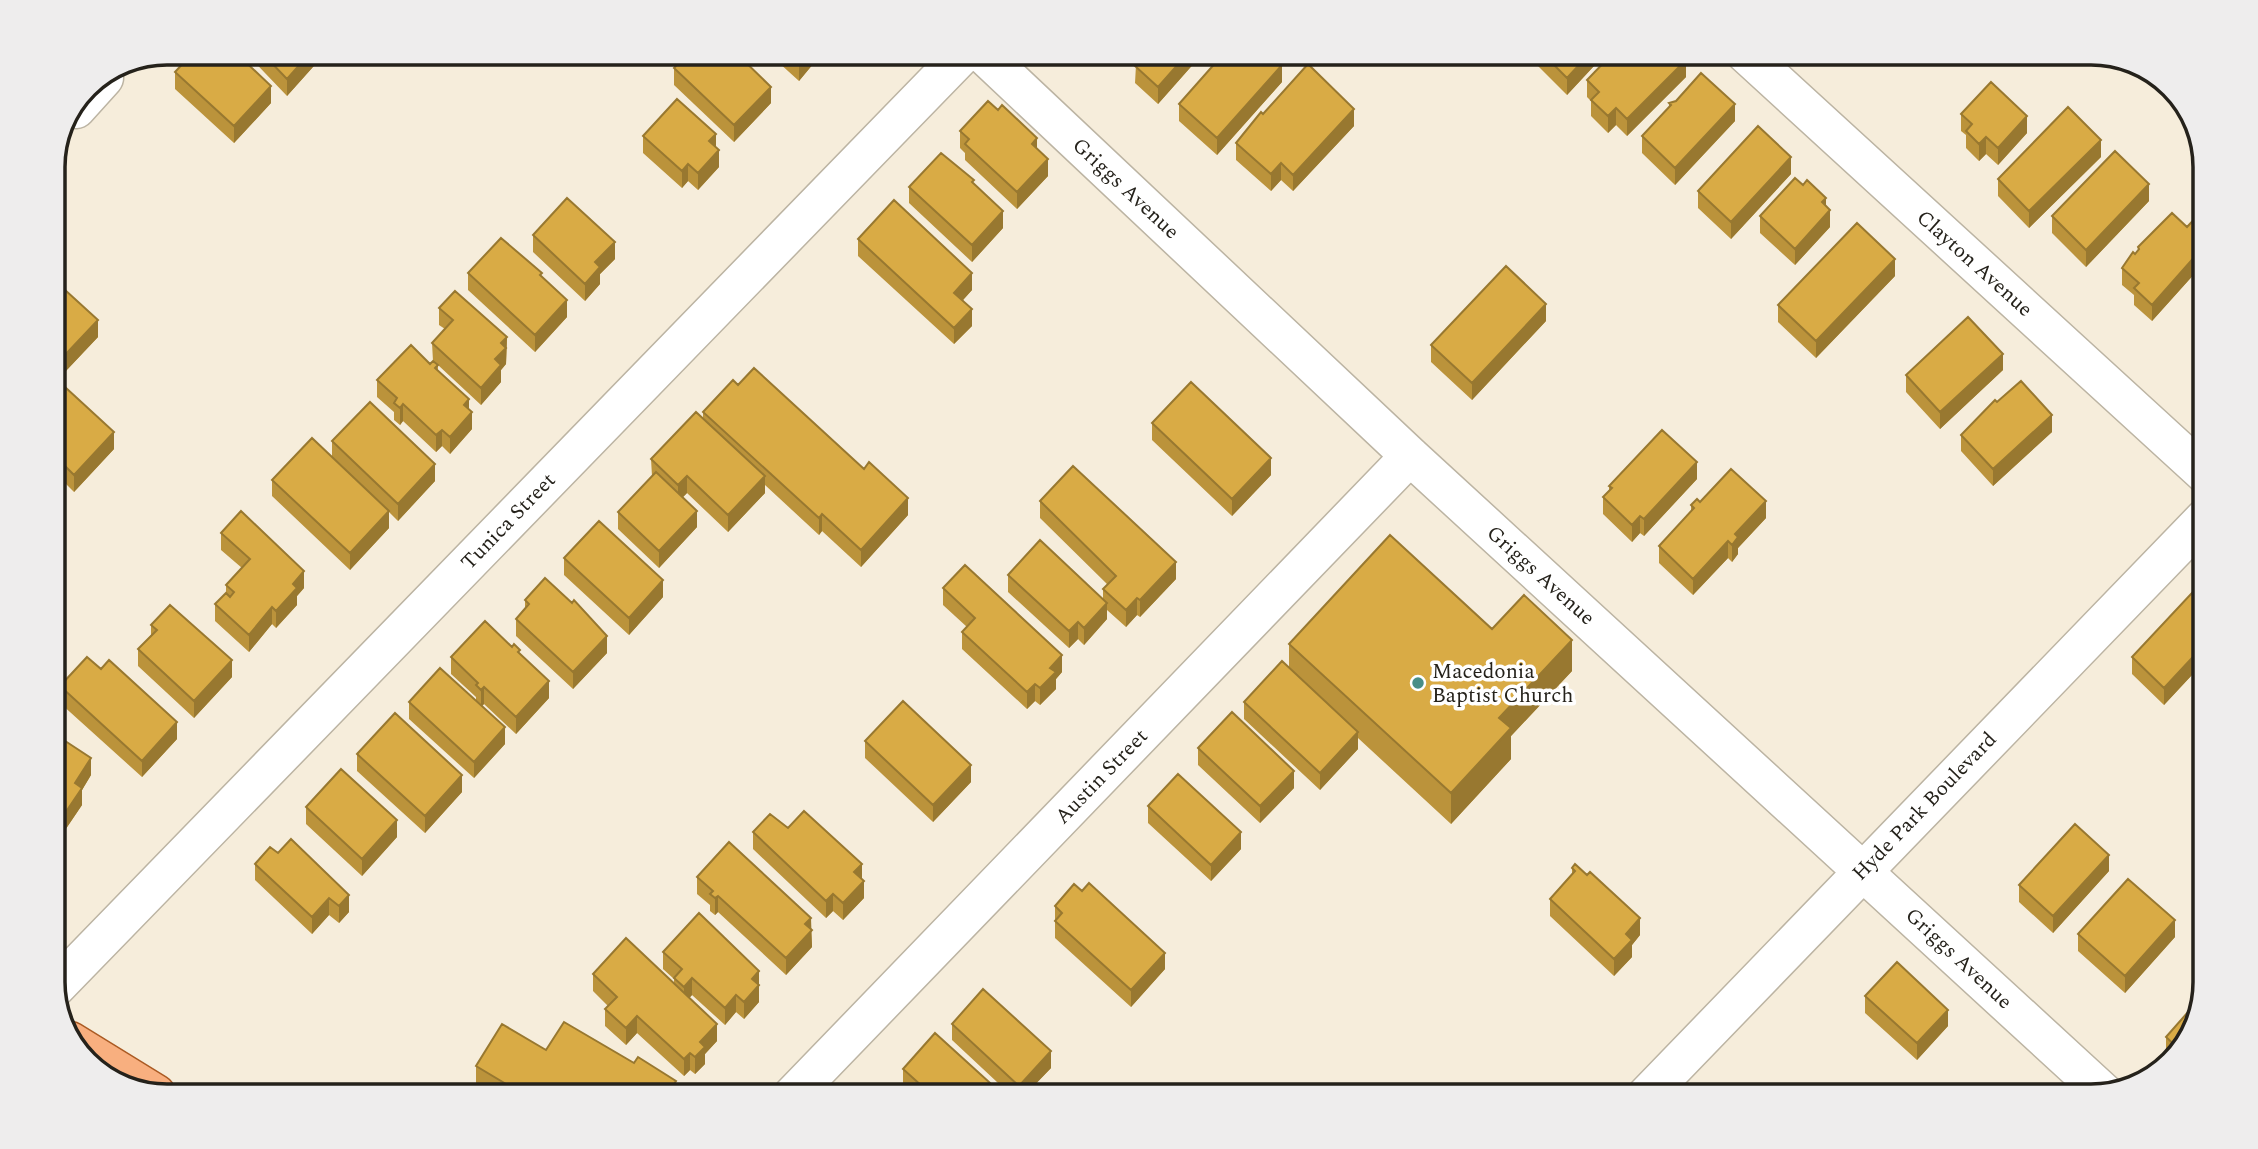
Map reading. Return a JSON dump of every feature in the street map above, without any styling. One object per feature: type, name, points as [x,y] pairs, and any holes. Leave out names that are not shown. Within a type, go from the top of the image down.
[{"type":"main road","points":[[99,1059],[127,1076]]},
{"type":"street","name":"Tunica Street","points":[[65,978],[951,65]]},
{"type":"street","name":"Griggs Avenue","points":[[996,65],[1410,456],[2094,1084]]},
{"type":"street","name":"Clayton Avenue","points":[[1759,65],[2193,463]]},
{"type":"street","name":"Austin Street","points":[[805,1084],[1410,456]]},
{"type":"street","name":"Hyde Park Boulevard","points":[[1658,1084],[2193,529]]},
{"type":"building","points":[[182,65],[249,65],[271,86],[234,126],[175,72]]},
{"type":"building","points":[[274,65],[299,65],[287,79]]},
{"type":"building","points":[[677,65],[748,65],[771,87],[734,125],[674,68]]},
{"type":"building","points":[[1136,65],[1177,65],[1158,87]]},
{"type":"building","points":[[1214,65],[1282,65],[1217,138],[1179,104]]},
{"type":"building","points":[[1307,65],[1354,109],[1293,175],[1281,163],[1271,174],[1236,143],[1261,112],[1263,114]]},
{"type":"building","points":[[1554,65],[1579,65],[1567,78]]},
{"type":"building","points":[[1601,65],[1681,65],[1627,119],[1616,108],[1608,116],[1591,100],[1599,92],[1587,80]]},
{"type":"building","points":[[1701,73],[1735,104],[1675,168],[1642,136],[1671,105],[1669,103],[1676,101]]},
{"type":"building","points":[[1991,82],[2027,116],[1998,148],[1986,137],[1979,144],[1966,131],[1972,124],[1961,114]]},
{"type":"building","points":[[677,99],[716,134],[709,141],[719,150],[698,173],[688,164],[682,171],[643,136]]},
{"type":"building","points":[[988,101],[998,110],[1002,105],[1037,138],[1032,144],[1048,159],[1017,192],[965,144],[969,139],[960,131]]},
{"type":"building","points":[[2068,107],[2101,140],[2029,211],[1998,179]]},
{"type":"building","points":[[1758,126],[1791,157],[1731,222],[1698,191]]},
{"type":"building","points":[[2115,151],[2149,184],[2086,250],[2052,216]]},
{"type":"building","points":[[941,153],[974,180],[972,182],[1003,211],[972,245],[909,187]]},
{"type":"building","points":[[1795,178],[1803,185],[1807,180],[1826,198],[1822,202],[1830,210],[1795,249],[1760,216]]},
{"type":"building","points":[[567,198],[615,242],[595,262],[600,267],[585,284],[533,235]]},
{"type":"building","points":[[894,200],[972,273],[954,293],[972,309],[954,328],[858,239]]},
{"type":"building","points":[[2172,213],[2187,227],[2193,221],[2193,259],[2152,305],[2134,288],[2139,283],[2122,268],[2133,252],[2135,254],[2138,247]]},
{"type":"building","points":[[1857,223],[1895,259],[1816,341],[1778,305]]},
{"type":"building","points":[[501,238],[542,273],[540,275],[567,300],[535,335],[468,273]]},
{"type":"building","points":[[1506,266],[1546,304],[1472,383],[1431,345]]},
{"type":"building","points":[[65,290],[98,320],[65,355]]},
{"type":"building","points":[[455,291],[507,337],[501,343],[506,348],[495,359],[501,365],[481,388],[432,343],[453,320],[439,308]]},
{"type":"building","points":[[1968,317],[2003,354],[1940,412],[1906,375]]},
{"type":"building","points":[[411,345],[430,364],[433,361],[438,365],[435,368],[469,399],[464,405],[472,412],[450,437],[442,430],[436,435],[403,404],[400,408],[394,403],[397,398],[377,380]]},
{"type":"building","points":[[754,368],[864,469],[869,462],[908,498],[861,550],[822,514],[819,518],[703,412],[733,380],[738,385]]},
{"type":"building","points":[[2021,381],[2052,415],[1993,469],[1961,435],[1995,400],[1997,402]]},
{"type":"building","points":[[1191,382],[1271,458],[1232,499],[1152,423]]},
{"type":"building","points":[[65,387],[114,432],[74,475],[65,466]]},
{"type":"building","points":[[370,402],[435,464],[398,504],[332,441]]},
{"type":"building","points":[[696,412],[765,476],[728,515],[687,476],[678,485],[651,459]]},
{"type":"building","points":[[1662,430],[1697,462],[1644,519],[1640,516],[1632,525],[1603,497],[1612,488],[1609,486]]},
{"type":"building","points":[[312,438],[389,511],[350,553],[272,480]]},
{"type":"building","points":[[1073,466],[1176,562],[1140,600],[1137,598],[1126,610],[1103,589],[1116,576],[1040,501]]},
{"type":"building","points":[[1731,469],[1766,501],[1735,534],[1738,537],[1732,545],[1728,541],[1693,579],[1659,546],[1694,508],[1691,505],[1697,499],[1700,502]]},
{"type":"building","points":[[656,472],[697,511],[659,551],[618,512]]},
{"type":"building","points":[[241,511],[304,571],[293,584],[297,588],[276,611],[272,607],[249,635],[215,604],[226,593],[230,597],[234,592],[226,585],[250,559],[221,533]]},
{"type":"building","points":[[599,521],[663,580],[629,618],[564,558]]},
{"type":"building","points":[[1390,535],[1492,629],[1524,595],[1572,640],[1499,718],[1511,728],[1451,793],[1289,644]]},
{"type":"building","points":[[1040,540],[1107,603],[1084,628],[1078,622],[1069,631],[1008,575]]},
{"type":"building","points":[[965,565],[1062,655],[1050,668],[1056,672],[1040,688],[1035,684],[1027,692],[962,632],[975,618],[943,588]]},
{"type":"building","points":[[545,578],[572,603],[574,600],[607,636],[573,672],[516,619],[529,604],[525,600]]},
{"type":"building","points":[[2193,592],[2193,657],[2164,688],[2132,657]]},
{"type":"building","points":[[170,605],[232,660],[194,701],[138,649],[157,630],[151,625]]},
{"type":"building","points":[[485,621],[512,647],[514,644],[520,650],[518,652],[549,681],[516,717],[484,687],[481,690],[476,685],[478,683],[451,657]]},
{"type":"building","points":[[87,657],[101,669],[109,660],[177,722],[142,761],[65,691],[65,681]]},
{"type":"building","points":[[1282,661],[1358,732],[1320,773],[1244,702]]},
{"type":"building","points":[[440,668],[505,727],[474,762],[409,702]]},
{"type":"building","points":[[903,701],[971,765],[933,805],[865,741]]},
{"type":"building","points":[[1232,712],[1294,771],[1260,806],[1198,748]]},
{"type":"building","points":[[395,713],[462,775],[425,816],[357,754]]},
{"type":"building","points":[[65,741],[91,758],[75,783],[82,788],[65,813]]},
{"type":"building","points":[[341,769],[397,820],[362,859],[306,807]]},
{"type":"building","points":[[1178,774],[1241,832],[1211,865],[1148,806]]},
{"type":"building","points":[[804,811],[862,864],[854,872],[864,881],[843,903],[833,894],[826,901],[753,832],[770,814],[788,828]]},
{"type":"building","points":[[2075,824],[2109,855],[2053,916],[2019,885]]},
{"type":"building","points":[[291,839],[349,895],[339,906],[329,898],[312,917],[255,864],[270,847],[278,853]]},
{"type":"building","points":[[729,842],[811,918],[805,924],[812,930],[786,958],[718,896],[715,898],[710,894],[713,891],[697,877]]},
{"type":"building","points":[[1575,864],[1587,875],[1590,872],[1640,918],[1626,934],[1632,940],[1614,959],[1550,899],[1575,871],[1572,868]]},
{"type":"building","points":[[2128,879],[2175,920],[2125,976],[2078,934]]},
{"type":"building","points":[[1089,883],[1165,953],[1131,990],[1055,921],[1062,913],[1055,906],[1074,884],[1082,891]]},
{"type":"building","points":[[699,913],[759,971],[752,979],[759,985],[744,1002],[736,995],[725,1008],[692,978],[684,987],[674,978],[682,969],[663,952]]},
{"type":"building","points":[[626,938],[717,1024],[700,1042],[705,1047],[695,1057],[690,1053],[684,1059],[637,1016],[626,1028],[605,1009],[617,997],[593,974]]},
{"type":"building","points":[[1897,962],[1948,1010],[1917,1043],[1865,996]]},
{"type":"building","points":[[983,989],[1051,1051],[1021,1084],[1017,1084],[952,1024]]},
{"type":"building","points":[[2189,1010],[2173,1043],[2166,1037]]},
{"type":"building","points":[[564,1022],[634,1063],[638,1057],[676,1081],[674,1084],[506,1084],[476,1066],[502,1024],[546,1050]]},
{"type":"building","points":[[935,1033],[991,1084],[920,1084],[903,1069]]},
{"type":"place","name":"Macedonia Baptist Church","points":[[1418,683]]}]
